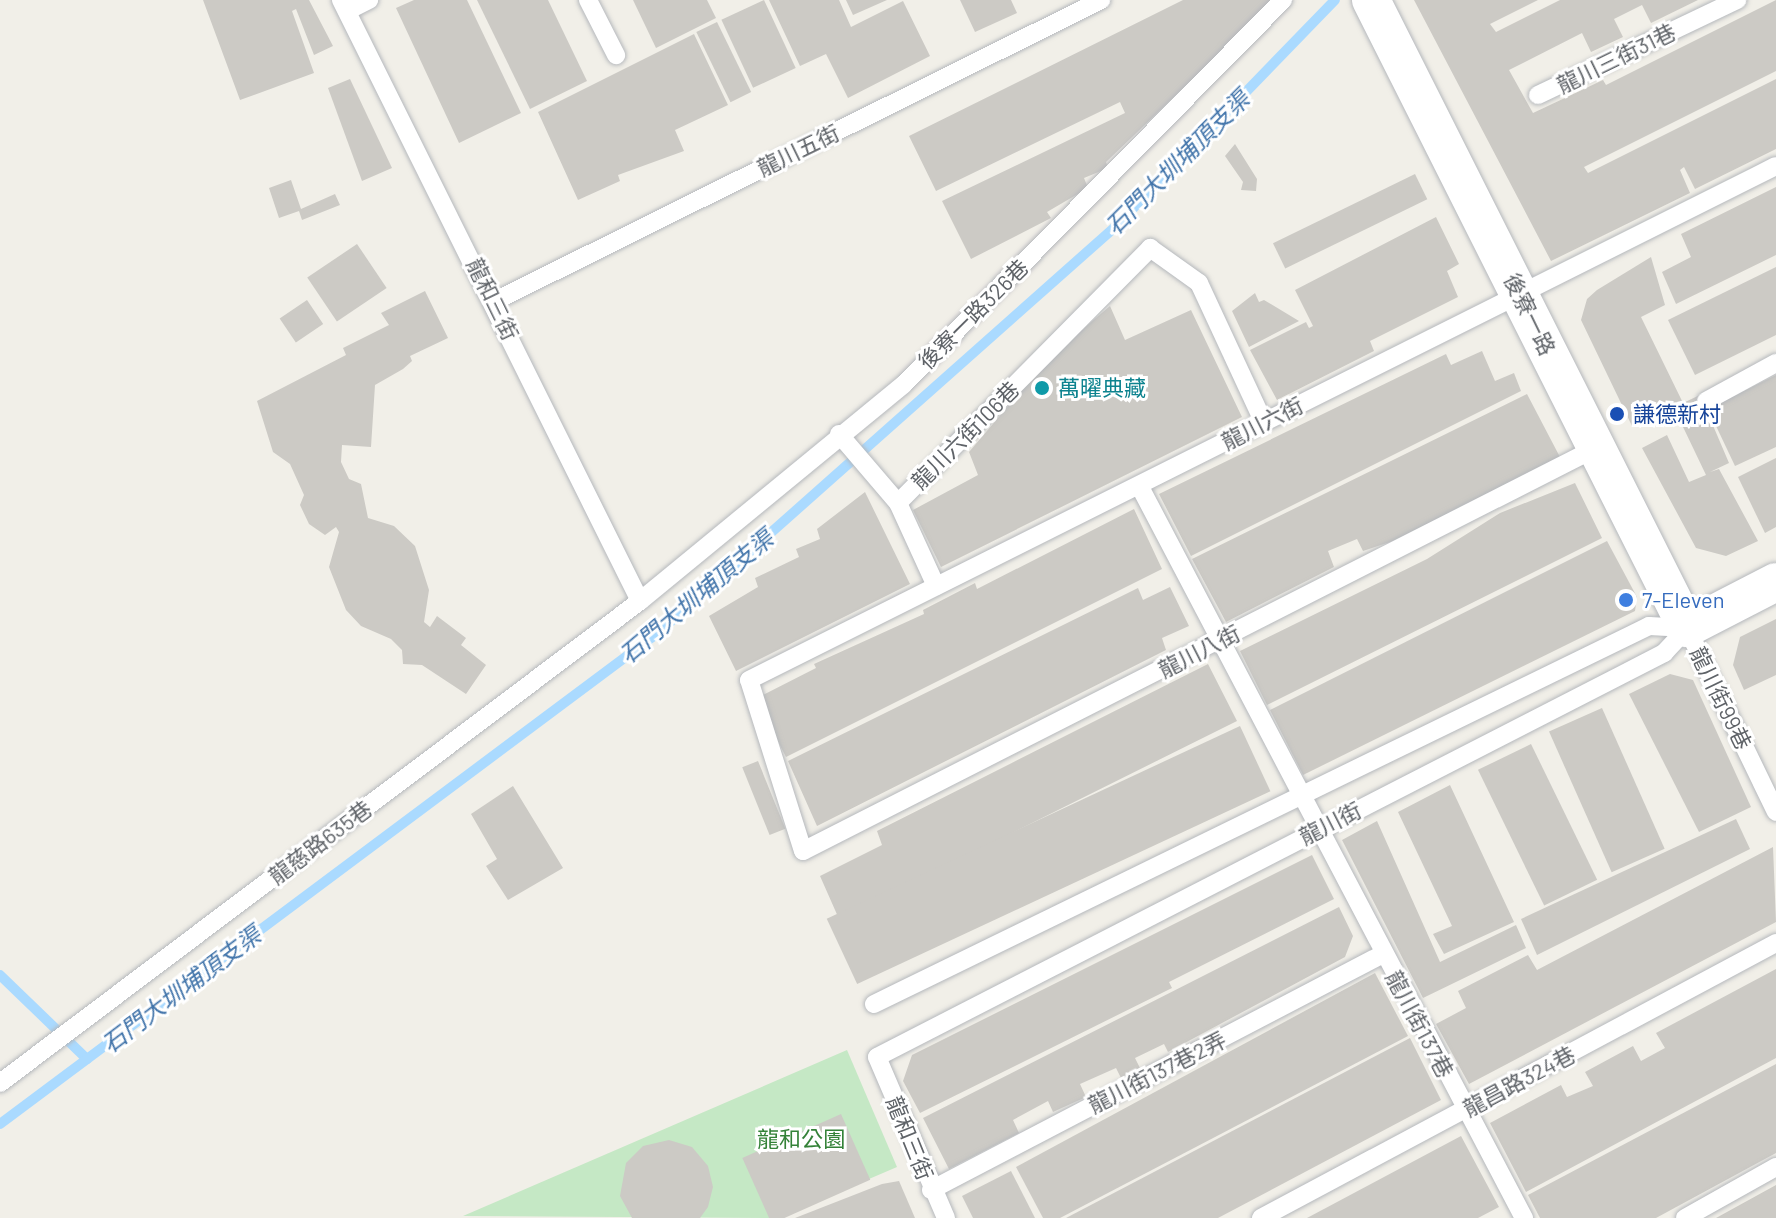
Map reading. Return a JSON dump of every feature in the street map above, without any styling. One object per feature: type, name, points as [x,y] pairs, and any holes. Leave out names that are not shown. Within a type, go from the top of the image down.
[{"type":"street","name":"後寮一路","points":[[1371,0],[1522,295],[1594,449],[1687,628]]},
{"type":"street","name":"龍川街","points":[[1687,628],[1776,582]]},
{"type":"lane","points":[[344,6],[369,0]]},
{"type":"lane","points":[[588,0],[616,55]]},
{"type":"lane","name":"龍川五街","points":[[495,301],[1101,0]]},
{"type":"lane","name":"後寮一路326巷","points":[[640,601],[843,438],[903,385],[1283,0]]},
{"type":"lane","name":"龍川三街31巷","points":[[1538,95],[1737,0]]},
{"type":"lane","name":"龍和三街","points":[[344,6],[495,301],[640,601]]},
{"type":"lane","name":"龍川六街","points":[[803,851],[749,680],[1140,487],[1263,421],[1522,295],[1776,166]]},
{"type":"lane","name":"龍川六街106巷","points":[[936,586],[898,503],[1150,248],[1199,283],[1263,421]]},
{"type":"lane","points":[[1706,401],[1776,363]]},
{"type":"lane","points":[[843,438],[898,503]]},
{"type":"lane","name":"龍川八街","points":[[803,851],[1594,449]]},
{"type":"lane","name":"龍川街137巷","points":[[1140,487],[1218,641],[1302,794],[1383,954],[1524,1218]]},
{"type":"lane","name":"龍慈路635巷","points":[[0,1083],[640,601]]},
{"type":"lane","points":[[874,1004],[1649,626],[1687,628]]},
{"type":"lane","name":"龍川街99巷","points":[[1687,628],[1776,812]]},
{"type":"lane","name":"龍川街","points":[[877,1057],[1664,653],[1687,628]]},
{"type":"lane","name":"龍昌路324巷","points":[[1261,1218],[1776,943]]},
{"type":"lane","name":"龍川街137巷2弄","points":[[931,1190],[1383,954]]},
{"type":"lane","name":"龍和三街","points":[[877,1057],[931,1190],[946,1218]]},
{"type":"lane","points":[[1685,1218],[1776,1167]]},
{"type":"green space","name":"龍和公園","points":[[847,1050],[897,1167],[778,1218],[463,1216]]},
{"type":"building","points":[[203,0],[309,0],[333,46],[314,55],[296,9],[292,11],[314,73],[240,100]]},
{"type":"building","points":[[414,0],[467,0],[521,113],[459,143],[396,8]]},
{"type":"building","points":[[477,0],[548,0],[587,81],[530,109]]},
{"type":"building","points":[[633,0],[707,0],[716,18],[656,48]]},
{"type":"building","points":[[764,0],[796,68],[753,88],[721,20]]},
{"type":"building","points":[[769,0],[839,0],[851,27],[903,1],[930,56],[848,98],[826,54],[800,66]]},
{"type":"building","points":[[846,0],[887,0],[853,15]]},
{"type":"building","points":[[960,0],[1011,0],[1017,13],[975,32]]},
{"type":"building","points":[[1183,0],[1275,0],[1106,162],[1108,168],[1084,178],[1088,188],[1047,212],[1051,218],[971,259],[942,201],[1125,113],[1120,102],[936,191],[909,136]]},
{"type":"building","points":[[1414,0],[1538,0],[1490,24],[1496,32],[1560,0],[1698,0],[1651,23],[1642,5],[1614,19],[1623,37],[1591,52],[1582,33],[1509,70],[1533,113],[1603,80],[1606,85],[1776,0],[1776,71],[1584,167],[1588,173],[1776,79],[1776,149],[1695,189],[1684,167],[1680,170],[1690,193],[1551,261]]},
{"type":"building","points":[[717,22],[751,92],[731,102],[696,32]]},
{"type":"building","points":[[694,34],[728,105],[675,130],[684,151],[618,175],[620,181],[578,200],[538,112]]},
{"type":"building","points":[[350,79],[392,168],[362,181],[328,88]]},
{"type":"building","points":[[1235,144],[1257,179],[1256,191],[1241,190],[1243,182],[1225,156]]},
{"type":"building","points":[[1415,174],[1427,199],[1285,268],[1273,243]]},
{"type":"building","points":[[291,180],[301,209],[335,194],[340,205],[302,220],[299,211],[279,218],[269,188]]},
{"type":"building","points":[[1776,187],[1776,255],[1676,304],[1662,272],[1691,257],[1681,234]]},
{"type":"building","points":[[1436,217],[1459,264],[1447,271],[1458,297],[1370,341],[1374,351],[1277,400],[1250,350],[1306,322],[1309,328],[1313,326],[1295,290]]},
{"type":"building","points":[[357,244],[387,288],[337,321],[307,278]]},
{"type":"building","points":[[1651,257],[1665,305],[1641,317],[1683,403],[1700,395],[1729,463],[1710,472],[1719,469],[1758,541],[1726,556],[1696,548],[1642,448],[1667,435],[1689,482],[1706,475],[1673,406],[1632,426],[1581,320],[1587,299],[1597,290]]},
{"type":"building","points":[[1776,267],[1776,335],[1695,375],[1668,320]]},
{"type":"building","points":[[425,291],[448,338],[410,356],[412,361],[403,369],[375,385],[371,447],[342,445],[341,462],[349,479],[361,484],[368,518],[394,526],[415,546],[429,590],[424,622],[430,627],[437,616],[466,638],[461,645],[486,665],[466,694],[422,665],[403,664],[402,650],[391,639],[361,626],[346,610],[329,567],[339,532],[336,527],[325,535],[309,524],[300,505],[304,495],[290,464],[273,452],[257,401],[346,355],[343,348],[389,325],[381,313]]},
{"type":"building","points":[[1255,293],[1259,302],[1264,300],[1299,321],[1249,347],[1232,311]]},
{"type":"building","points":[[307,300],[323,324],[296,342],[280,318]]},
{"type":"building","points":[[1110,306],[1125,340],[1191,310],[1242,417],[941,567],[913,510],[978,475],[969,452],[1049,358]]},
{"type":"building","points":[[1482,351],[1495,381],[1514,373],[1521,391],[1191,556],[1159,494],[1446,354],[1451,365]]},
{"type":"building","points":[[1776,375],[1776,447],[1735,466],[1708,409]]},
{"type":"building","points":[[1527,394],[1561,459],[1393,541],[1363,551],[1357,539],[1328,551],[1334,567],[1226,622],[1192,559]]},
{"type":"building","points":[[1776,458],[1776,527],[1765,533],[1738,477]]},
{"type":"building","points":[[1575,483],[1602,538],[1267,705],[1240,651],[1427,559],[1500,513]]},
{"type":"building","points":[[865,492],[910,584],[736,671],[709,616],[758,587],[755,578],[799,557],[796,549],[820,539],[817,529]]},
{"type":"building","points":[[1134,509],[1162,569],[786,757],[762,710],[761,696],[816,668],[814,664],[924,614],[923,610],[975,583],[977,589]]},
{"type":"building","points":[[1607,541],[1637,597],[1635,611],[1303,775],[1270,710]]},
{"type":"building","points":[[1170,587],[1189,626],[1162,638],[1166,650],[817,826],[788,761],[1138,588],[1143,600]]},
{"type":"building","points":[[1776,619],[1776,675],[1744,690],[1733,665],[1740,637]]},
{"type":"building","points":[[1208,664],[1237,721],[839,919],[820,876],[882,845],[877,831]]},
{"type":"building","points":[[1670,674],[1693,680],[1751,807],[1699,832],[1629,694]]},
{"type":"building","points":[[1602,708],[1665,849],[1612,872],[1549,732]]},
{"type":"building","points":[[1240,726],[1270,791],[857,984],[827,919]]},
{"type":"building","points":[[1531,744],[1597,880],[1544,906],[1478,770]]},
{"type":"building","points":[[758,761],[785,829],[770,835],[742,767]]},
{"type":"building","points":[[1450,785],[1514,922],[1444,954],[1433,934],[1452,926],[1398,812]]},
{"type":"building","points":[[513,786],[563,868],[508,900],[486,866],[497,859],[471,814]]},
{"type":"building","points":[[1736,819],[1750,849],[1537,955],[1521,919]]},
{"type":"building","points":[[1377,821],[1440,962],[1516,925],[1526,948],[1423,998],[1342,840]]},
{"type":"building","points":[[1773,847],[1776,922],[1469,1084],[1436,1024],[1466,1008],[1458,991],[1528,955],[1537,970]]},
{"type":"building","points":[[1312,855],[1334,899],[1169,982],[1172,988],[920,1113],[903,1081],[912,1055]]},
{"type":"building","points":[[1339,907],[1353,936],[1345,957],[1168,1052],[1164,1044],[1135,1058],[1140,1068],[1121,1078],[1116,1068],[1080,1084],[1086,1097],[1053,1112],[1048,1101],[1013,1120],[1019,1133],[949,1169],[923,1118]]},
{"type":"building","points":[[1776,969],[1776,1058],[1526,1192],[1490,1123],[1561,1085],[1567,1097],[1593,1086],[1585,1072],[1633,1046],[1641,1061],[1665,1048],[1656,1033]]},
{"type":"building","points":[[1375,973],[1408,1036],[1060,1218],[1043,1218],[1016,1167]]},
{"type":"building","points":[[1410,1038],[1441,1100],[1218,1218],[1066,1218]]},
{"type":"building","points":[[1776,1064],[1776,1153],[1656,1218],[1540,1218],[1528,1195]]},
{"type":"building","points":[[841,1114],[870,1180],[784,1218],[769,1218],[742,1158]]},
{"type":"building","points":[[1461,1136],[1499,1207],[1478,1218],[1307,1218]]},
{"type":"building","points":[[669,1140],[692,1147],[708,1166],[713,1187],[708,1207],[700,1218],[632,1218],[620,1196],[626,1163],[643,1146]]},
{"type":"building","points":[[1011,1171],[1035,1218],[973,1218],[962,1196]]},
{"type":"building","points":[[899,1181],[915,1218],[795,1218],[882,1184]]},
{"type":"building","points":[[1776,1185],[1776,1218],[1716,1218]]},
{"type":"waterway","name":"石門大圳埔頂支渠","points":[[0,1124],[659,632],[1115,227],[1335,0]]},
{"type":"waterway","points":[[0,975],[87,1059]]},
{"type":"place","name":"萬曜典藏","points":[[1042,388]]},
{"type":"place","name":"謙德新村","points":[[1617,414]]},
{"type":"place","name":"7-Eleven","points":[[1626,600]]}]
